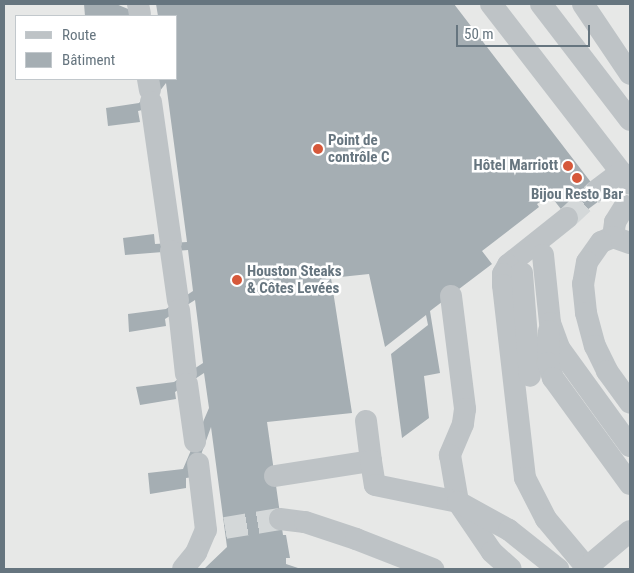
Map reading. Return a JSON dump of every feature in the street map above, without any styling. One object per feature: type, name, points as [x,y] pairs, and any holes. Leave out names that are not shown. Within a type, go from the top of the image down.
[{"type":"street","points":[[491,4],[625,178],[597,190]]},
{"type":"street","points":[[541,4],[630,120]]},
{"type":"street","points":[[583,4],[630,74]]},
{"type":"street","points":[[150,90],[195,441]]},
{"type":"street","points":[[625,206],[615,222],[622,240],[602,242],[591,255],[585,271],[584,296],[591,334],[601,360],[630,403]]},
{"type":"street","points":[[567,218],[508,265],[503,274],[525,478],[546,519],[586,569],[630,531]]},
{"type":"street","points":[[543,255],[553,332],[562,354],[628,442]]},
{"type":"street","points":[[522,273],[530,376]]},
{"type":"street","points":[[451,296],[465,409],[463,424],[450,455],[458,502],[492,552],[511,569]]},
{"type":"street","points":[[553,332],[547,343],[550,371],[597,440],[630,484]]},
{"type":"street","points":[[366,421],[376,485],[458,502],[509,530],[558,569]]},
{"type":"street","points":[[597,440],[612,447],[630,468]]},
{"type":"street","points":[[274,476],[371,461]]},
{"type":"street","points":[[183,569],[216,529],[198,463]]},
{"type":"street","points":[[280,519],[306,522],[374,544],[433,569]]},
{"type":"shaded area","points":[[4,4],[630,4],[630,569],[4,569]]},
{"type":"building","points":[[84,4],[116,4],[143,15],[85,15]]},
{"type":"building","points":[[156,4],[454,4],[603,198],[571,222],[550,195],[537,204],[539,207],[482,251],[492,264],[430,311],[440,373],[424,376],[429,418],[402,438],[391,354],[428,325],[426,315],[385,347],[369,274],[331,278],[352,413],[267,422],[283,535],[286,535],[290,558],[286,558],[286,564],[301,569],[204,569],[227,547],[211,427],[193,477],[186,478],[186,488],[150,494],[148,473],[183,469],[209,408],[204,373],[175,392],[176,399],[140,405],[136,387],[174,382],[203,363],[195,300],[165,319],[166,326],[129,332],[128,314],[166,309],[193,291],[188,250],[125,255],[123,238],[154,234],[155,244],[187,242],[166,83],[146,109],[138,111],[140,122],[108,126],[106,108],[139,103],[157,80],[178,80],[178,15],[158,15]]},
{"type":"tunnel","points":[[567,218],[597,190]]},
{"type":"tunnel","points":[[225,528],[280,519]]},
{"type":"place","name":"Point de contrôle C","points":[[318,149]]},
{"type":"place","name":"Hôtel Marriott","points":[[568,166]]},
{"type":"place","name":"Bijou Resto Bar","points":[[577,178]]},
{"type":"place","name":"Houston Steaks & Côtes Levées","points":[[237,280]]}]
